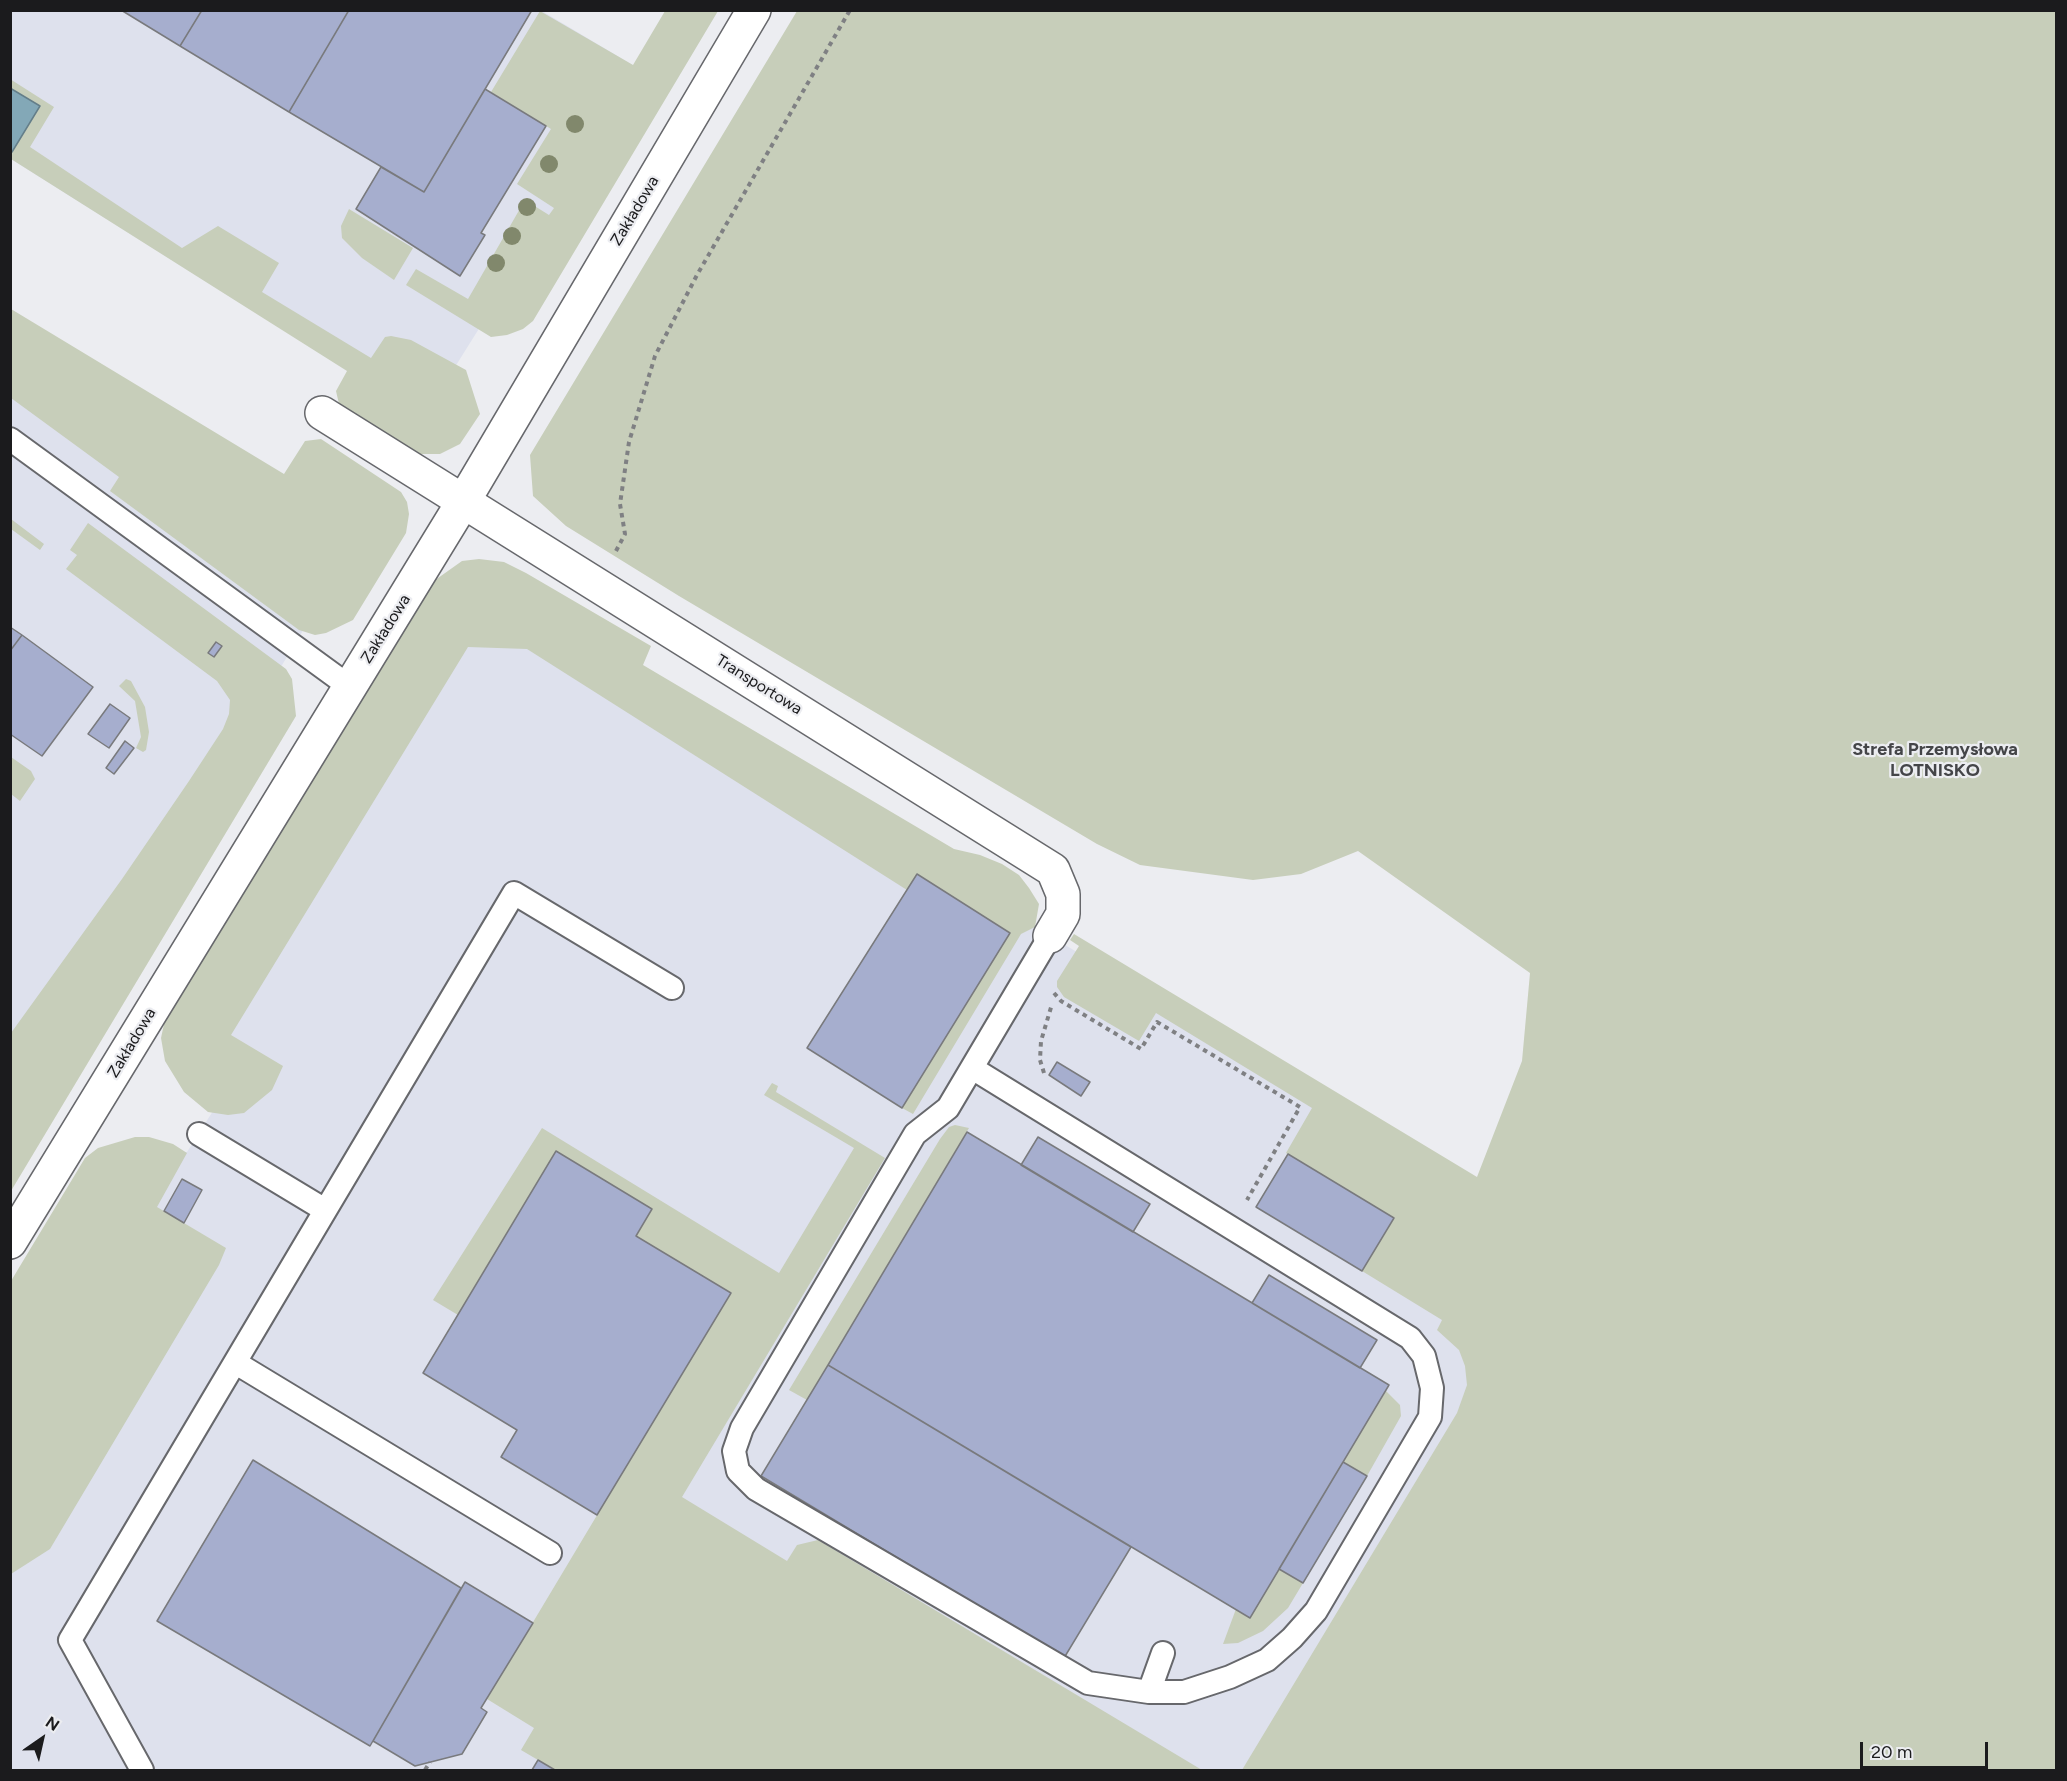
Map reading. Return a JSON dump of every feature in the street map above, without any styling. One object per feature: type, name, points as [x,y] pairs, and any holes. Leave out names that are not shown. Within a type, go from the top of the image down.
[{"type":"street","name":"Zakładowa","points":[[10,1242],[463,502],[753,10]]},
{"type":"street","name":"Transportowa","points":[[322,413],[1053,870],[1063,894],[1063,914],[1050,936]]},
{"type":"lane","points":[[10,439],[350,687]]},
{"type":"lane","points":[[142,1770],[70,1640],[514,893],[672,988]]},
{"type":"lane","points":[[972,1068],[1410,1338],[1424,1356],[1432,1388],[1430,1417],[1316,1611],[1292,1638],[1267,1660],[1230,1677],[1184,1692],[1149,1692],[1088,1683],[756,1490],[738,1471],[734,1451],[742,1428],[915,1134],[948,1108],[1050,936]]},
{"type":"lane","points":[[199,1134],[325,1210]]},
{"type":"lane","points":[[236,1363],[550,1553]]},
{"type":"lane","points":[[1149,1692],[1163,1653]]},
{"type":"path","points":[[578,571],[615,551],[625,534],[620,504],[628,442],[655,356],[697,274],[850,10]]},
{"type":"path","points":[[1045,1075],[1040,1060],[1041,1041],[1054,995],[1052,986]]},
{"type":"path","points":[[1054,995],[1141,1049],[1157,1022],[1300,1107],[1246,1201]]},
{"type":"path","points":[[425,1770],[430,1762]]},
{"type":"shaded area","points":[[10,11],[542,11],[641,70],[423,418],[11,159]]},
{"type":"shaded area","points":[[11,309],[348,556],[11,1113]]},
{"type":"shaded area","points":[[503,604],[1050,936],[1473,1188],[1552,1274],[1253,1770],[11,1770],[10,1362],[136,1154],[187,1152],[213,1111],[189,1065],[459,615]]},
{"type":"green space","points":[[540,11],[633,65],[665,11],[718,11],[533,321],[523,329],[507,335],[491,337],[406,285],[416,269],[468,299],[525,200],[549,215],[554,208],[517,184],[551,129],[491,92]]},
{"type":"green space","points":[[797,11],[2056,11],[2056,1770],[1242,1770],[1457,1413],[1467,1385],[1465,1366],[1459,1350],[1437,1330],[1442,1320],[1362,1271],[1394,1218],[1286,1153],[1312,1108],[1156,1013],[1139,1041],[1064,997],[1057,987],[1057,981],[1079,946],[1070,940],[1074,934],[1477,1177],[1522,1061],[1530,973],[1358,851],[1301,874],[1253,880],[1140,865],[1097,844],[679,596],[566,526],[533,496],[530,455]]},
{"type":"green space","points":[[10,79],[54,107],[30,147],[182,248],[218,226],[279,263],[262,292],[371,358],[385,337],[391,336],[411,340],[466,370],[480,414],[460,444],[440,454],[417,454],[339,404],[336,391],[347,371],[11,159]]},
{"type":"green space","points":[[349,209],[413,248],[394,280],[362,258],[342,238],[341,226]]},
{"type":"green space","points":[[11,309],[284,474],[305,441],[321,439],[401,492],[407,502],[409,514],[406,533],[353,620],[326,633],[315,635],[299,630],[110,491],[119,477],[11,398]]},
{"type":"green space","points":[[11,519],[44,544],[40,550],[11,529]]},
{"type":"green space","points":[[88,523],[286,669],[292,679],[296,716],[11,1191],[11,1033],[122,879],[189,781],[223,729],[229,714],[230,700],[217,681],[66,569],[77,555],[70,550]]},
{"type":"green space","points":[[479,559],[504,562],[526,573],[651,646],[643,665],[954,849],[980,855],[1002,864],[1019,875],[1039,904],[1035,927],[1021,934],[913,1114],[902,1108],[1010,933],[917,875],[907,890],[527,649],[468,647],[231,1035],[283,1066],[272,1090],[244,1113],[228,1115],[208,1112],[184,1092],[165,1061],[161,1038],[164,1024],[431,583],[462,561]]},
{"type":"green space","points":[[126,679],[131,681],[145,707],[149,732],[146,750],[143,752],[136,748],[141,737],[135,701],[119,686]]},
{"type":"green space","points":[[11,757],[31,771],[35,779],[20,801],[11,794]]},
{"type":"green space","points":[[772,1083],[778,1086],[776,1092],[885,1158],[682,1497],[787,1561],[797,1545],[818,1540],[1202,1770],[555,1770],[521,1750],[534,1728],[487,1699],[730,1293],[636,1236],[652,1209],[556,1151],[458,1315],[433,1300],[542,1128],[779,1273],[854,1148],[764,1095]]},
{"type":"green space","points":[[955,1125],[969,1128],[807,1400],[789,1390],[940,1139],[949,1127]]},
{"type":"green space","points":[[135,1137],[149,1137],[173,1144],[187,1153],[157,1207],[226,1248],[219,1265],[50,1549],[11,1574],[11,1281],[85,1158],[98,1148]]},
{"type":"green space","points":[[1386,1391],[1400,1405],[1401,1416],[1367,1476],[1343,1462]]},
{"type":"green space","points":[[1279,1569],[1303,1583],[1288,1608],[1263,1631],[1238,1643],[1223,1644],[1236,1609],[1250,1617]]},
{"type":"water","points":[[10,88],[40,106],[12,152],[10,151]]},
{"type":"building","points":[[121,10],[202,10],[180,46]]},
{"type":"building","points":[[202,10],[349,10],[289,112],[180,46]]},
{"type":"building","points":[[349,10],[532,10],[424,192],[289,112]]},
{"type":"building","points":[[485,89],[546,126],[481,233],[485,235],[460,276],[356,209],[381,167],[424,192]]},
{"type":"building","points":[[10,627],[22,635],[10,651]]},
{"type":"building","points":[[22,635],[93,687],[42,756],[10,734],[10,651]]},
{"type":"building","points":[[216,642],[222,646],[214,657],[208,653]]},
{"type":"building","points":[[110,704],[130,718],[109,748],[88,734]]},
{"type":"building","points":[[125,741],[134,748],[114,774],[106,768]]},
{"type":"building","points":[[917,874],[1010,933],[902,1108],[807,1048]]},
{"type":"building","points":[[1057,1062],[1090,1082],[1081,1096],[1049,1075]]},
{"type":"building","points":[[967,1132],[1389,1385],[1250,1618],[828,1365]]},
{"type":"building","points":[[1038,1137],[1150,1204],[1133,1232],[1021,1165]]},
{"type":"building","points":[[556,1151],[652,1209],[636,1236],[731,1293],[597,1515],[501,1457],[517,1430],[423,1373]]},
{"type":"building","points":[[1288,1154],[1394,1218],[1362,1271],[1256,1207]]},
{"type":"building","points":[[182,1179],[202,1190],[184,1223],[164,1211]]},
{"type":"building","points":[[1269,1275],[1377,1340],[1360,1368],[1252,1303]]},
{"type":"building","points":[[828,1365],[1131,1547],[1064,1658],[761,1476]]},
{"type":"building","points":[[253,1460],[461,1588],[370,1746],[157,1621]]},
{"type":"building","points":[[1343,1462],[1367,1476],[1303,1583],[1279,1569]]},
{"type":"building","points":[[465,1582],[533,1623],[481,1708],[487,1712],[462,1754],[415,1766],[373,1741]]},
{"type":"building","points":[[538,1760],[555,1770],[532,1770]]},
{"type":"district","name":"Strefa Przemysłowa LOTNISKO","points":[[1935,760]]}]
